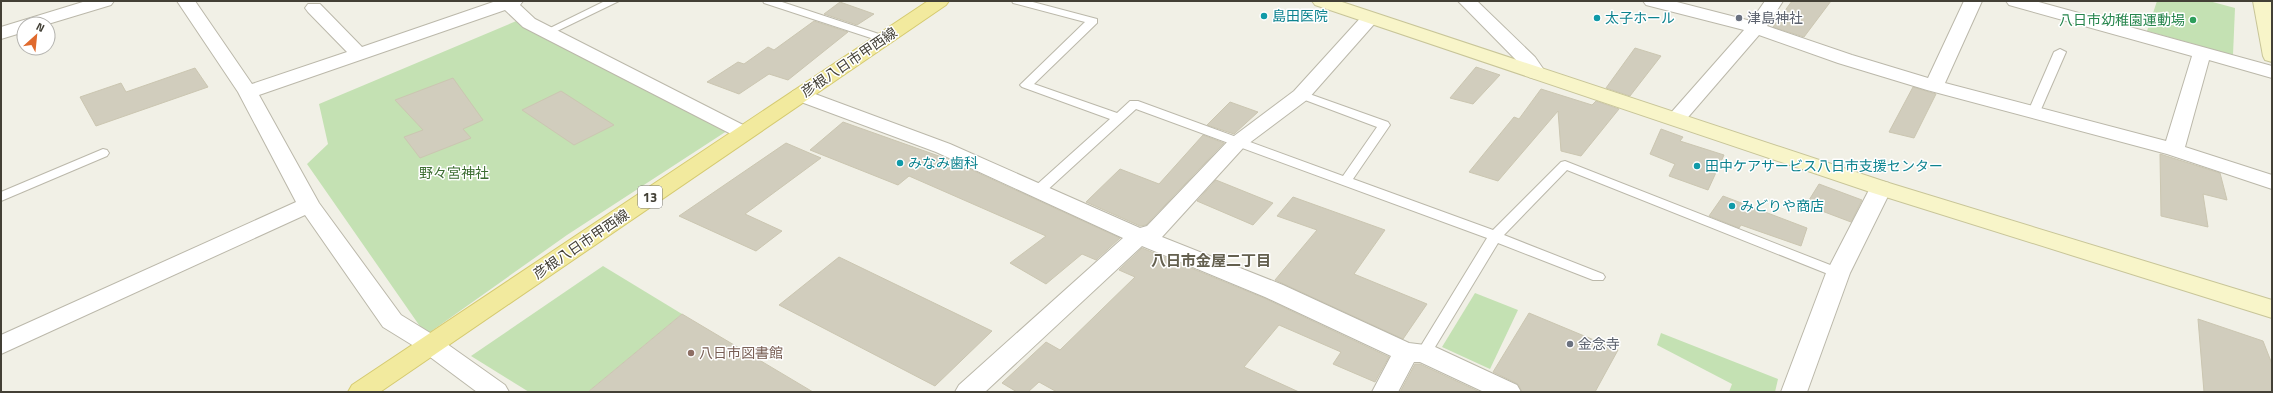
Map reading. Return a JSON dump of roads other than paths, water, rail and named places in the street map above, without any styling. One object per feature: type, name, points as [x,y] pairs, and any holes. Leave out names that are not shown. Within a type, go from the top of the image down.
[{"type":"main road","name":"彦根八日市甲西線","points":[[361,392],[940,1]]},
{"type":"street","points":[[55,16],[105,1]]},
{"type":"street","points":[[186,1],[248,92],[310,205],[392,321],[431,345],[496,392]]},
{"type":"street","points":[[1321,1],[1881,188],[2272,309]]},
{"type":"street","points":[[1467,1],[1528,61],[1536,73]]},
{"type":"street","points":[[1652,1],[1756,28],[1934,86],[2033,114],[2174,150],[2272,182]]},
{"type":"street","points":[[1676,119],[1756,28],[1774,1]]},
{"type":"street","points":[[1934,86],[1973,1]]},
{"type":"street","points":[[2015,1],[2272,72]]},
{"type":"street","points":[[2262,1],[2272,52]]},
{"type":"street","points":[[248,92],[360,55],[509,2],[529,23],[744,133]]},
{"type":"street","points":[[314,8],[360,55]]},
{"type":"street","points":[[968,392],[1139,236],[1155,231],[1238,143],[1301,95],[1370,18]]},
{"type":"street","points":[[1,33],[16,28]]},
{"type":"street","points":[[2174,150],[2202,52]]},
{"type":"street","points":[[800,95],[942,148],[1139,236],[1274,291],[1508,392]]},
{"type":"street","points":[[1794,392],[1838,273],[1881,188]]},
{"type":"street","points":[[1,345],[310,205]]},
{"type":"street","points":[[1385,392],[1415,352]]},
{"type":"lane","points":[[547,32],[614,1]]},
{"type":"lane","points":[[768,1],[884,39]]},
{"type":"lane","points":[[1017,1],[1093,21],[1026,85],[1118,118]]},
{"type":"lane","points":[[2033,114],[2060,52]]},
{"type":"lane","points":[[1301,95],[1384,125],[1345,182]]},
{"type":"lane","points":[[1038,191],[1134,104],[1345,182],[1496,235],[1598,277]]},
{"type":"lane","points":[[1,197],[103,153]]},
{"type":"lane","points":[[1415,352],[1496,235],[1565,165],[1838,273]]},
{"type":"place","name":"島田医院","points":[[1264,16]]},
{"type":"place","name":"太子ホール","points":[[1597,18]]},
{"type":"place","name":"津島神社","points":[[1739,18]]},
{"type":"place","name":"八日市幼稚園運動場","points":[[2193,20]]},
{"type":"place","name":"みなみ歯科","points":[[900,163]]},
{"type":"place","name":"田中ケアサービス八日市支援センター","points":[[1697,166]]},
{"type":"place","name":"みどりや商店","points":[[1732,206]]},
{"type":"place","name":"金念寺","points":[[1570,344]]},
{"type":"place","name":"八日市図書館","points":[[691,353]]},
{"type":"district","name":"八日市金屋二丁目","points":[[1211,261]]},
{"type":"park label","name":"野々宮神社","points":[[454,173]]}]
